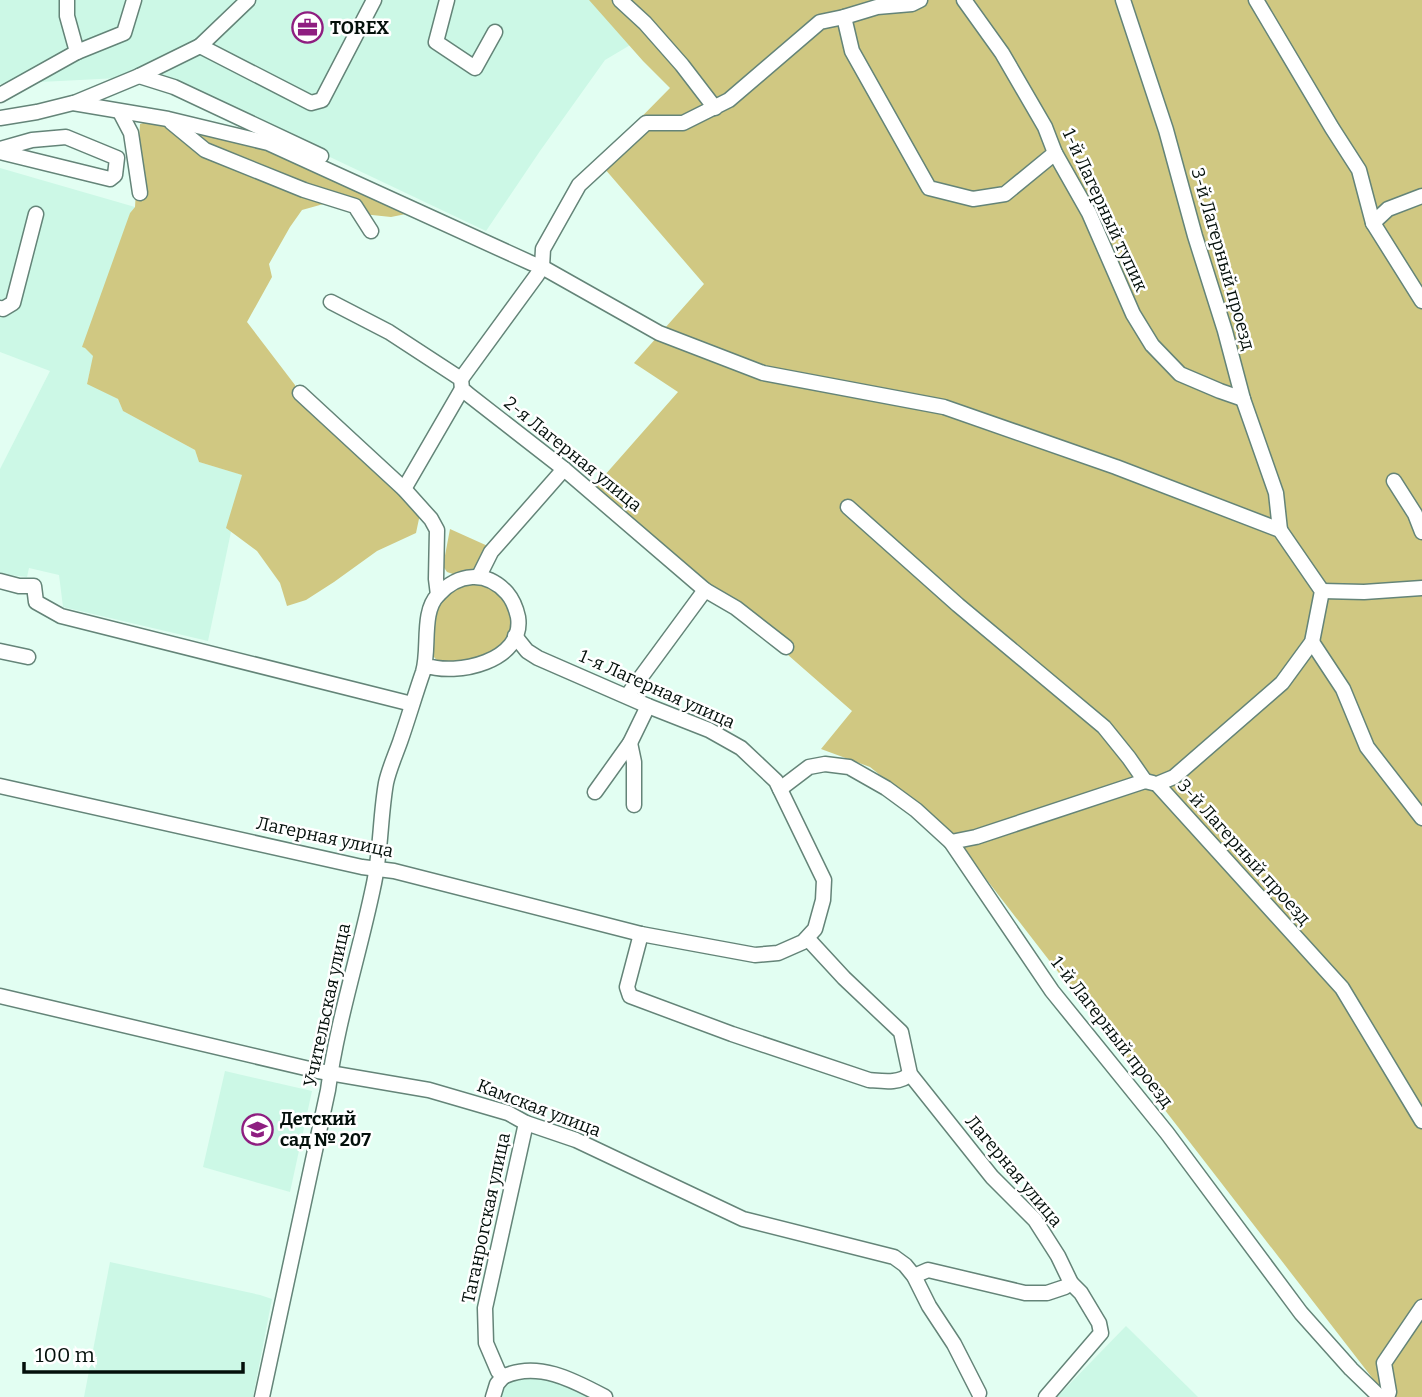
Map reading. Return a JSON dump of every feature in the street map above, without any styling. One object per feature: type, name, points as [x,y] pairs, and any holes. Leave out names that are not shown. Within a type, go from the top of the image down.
[{"type":"street","points":[[67,0],[67,16],[77,52]]},
{"type":"street","points":[[0,94],[77,52],[124,33],[134,0]]},
{"type":"street","points":[[0,118],[73,103],[139,76],[200,46],[248,0]]},
{"type":"street","points":[[200,46],[311,103],[322,100],[374,0]]},
{"type":"street","points":[[447,0],[436,42],[475,68],[495,32]]},
{"type":"street","points":[[620,0],[675,57],[715,108]]},
{"type":"street","points":[[849,0],[861,12]]},
{"type":"street","points":[[404,489],[462,384],[542,267],[543,249],[579,186],[646,123],[683,123],[729,100],[820,22],[877,8],[912,4],[920,0]]},
{"type":"street","name":"1-й Лагерный тупик","points":[[964,0],[1002,53],[1045,127],[1055,153],[1089,213],[1133,314],[1152,345],[1180,374],[1243,399]]},
{"type":"street","name":"3-й Лагерный проезд","points":[[1123,0],[1166,130],[1243,399],[1276,494],[1280,530]]},
{"type":"street","points":[[1256,0],[1359,170],[1373,223],[1422,301]]},
{"type":"street","points":[[844,17],[852,51],[929,188],[973,199],[1005,194],[1055,153]]},
{"type":"street","points":[[139,76],[174,87],[321,156]]},
{"type":"street","points":[[73,103],[168,119],[268,143],[542,267],[659,333],[763,373],[944,407],[1116,467],[1280,530],[1322,592],[1312,642],[1343,689],[1367,747],[1422,818]]},
{"type":"street","points":[[120,112],[131,133],[140,193]]},
{"type":"street","points":[[168,119],[205,150],[304,190],[355,206],[371,231]]},
{"type":"street","points":[[0,150],[32,140],[66,137],[117,158]]},
{"type":"street","points":[[0,150],[110,179],[115,175],[117,158],[133,146]]},
{"type":"street","points":[[1373,223],[1388,209],[1422,196]]},
{"type":"street","points":[[0,308],[13,303],[36,214]]},
{"type":"street","name":"2-я Лагерная улица","points":[[331,302],[389,332],[462,384],[705,590],[736,608],[786,647]]},
{"type":"street","points":[[300,393],[404,489],[431,519],[437,530],[438,595]]},
{"type":"street","points":[[479,576],[491,552],[564,469]]},
{"type":"street","points":[[1394,481],[1415,514],[1422,532]]},
{"type":"street","points":[[848,507],[958,605],[1104,727],[1151,783],[976,837],[951,842]]},
{"type":"street","points":[[479,576],[488,579],[508,594],[516,607],[519,623],[510,646],[499,655],[461,669],[448,670],[425,665],[431,605],[438,595],[457,580],[479,576]]},
{"type":"street","points":[[0,581],[19,586],[34,586],[36,602],[61,616],[412,705]]},
{"type":"street","points":[[1322,592],[1422,588]]},
{"type":"street","points":[[627,696],[705,590]]},
{"type":"street","name":"1-я Лагерная улица","points":[[515,636],[527,651],[538,658],[709,730],[741,748],[776,781],[824,880],[823,900],[815,929],[808,939]]},
{"type":"street","name":"3-й Лагерный проезд","points":[[1312,642],[1282,683],[1174,777],[1151,783],[1342,988],[1422,1121]]},
{"type":"street","points":[[0,651],[28,657]]},
{"type":"street","name":"Учительская улица","points":[[262,1397],[330,1073],[374,886],[386,780],[425,665]]},
{"type":"street","points":[[595,792],[629,743],[648,706]]},
{"type":"street","points":[[629,743],[634,762],[634,805]]},
{"type":"street","name":"1-й Лагерный проезд","points":[[779,789],[809,767],[825,764],[849,767],[896,795],[951,842],[1052,991],[1167,1133],[1301,1313],[1380,1397]]},
{"type":"street","name":"Лагерная улица","points":[[0,786],[362,867],[407,874],[641,934],[755,955],[778,953],[808,939],[836,970],[901,1032],[910,1074],[992,1177],[1035,1220],[1058,1256],[1071,1283],[1081,1293],[1099,1323],[1101,1333],[1046,1397]]},
{"type":"street","points":[[641,934],[627,987],[630,996],[869,1080],[906,1079],[910,1074]]},
{"type":"street","name":"Камская улица","points":[[0,996],[330,1073],[429,1090],[508,1113],[526,1123],[576,1140],[743,1219],[894,1257],[914,1276],[979,1393]]},
{"type":"street","name":"Таганрогская улица","points":[[503,1377],[486,1343],[485,1308],[526,1123]]},
{"type":"street","points":[[914,1276],[928,1270],[1025,1293],[1047,1293],[1071,1283]]},
{"type":"street","points":[[1387,1397],[1390,1392],[1384,1363],[1422,1307]]},
{"type":"street","points":[[493,1397],[497,1384],[503,1377],[512,1373],[542,1372],[571,1379],[605,1397]]},
{"type":"shaded area","points":[[0,0],[591,0],[632,44],[605,60],[486,231],[159,76],[0,84]]},
{"type":"shaded area","points":[[589,0],[1422,0],[1422,1397],[1387,1397],[949,831],[870,767],[821,749],[852,711],[788,655],[704,590],[587,493],[678,392],[634,363],[704,284],[598,161],[670,88]]},
{"type":"shaded area","points":[[150,121],[267,147],[411,213],[391,217],[353,213],[327,203],[302,210],[269,264],[272,277],[247,322],[295,385],[297,394],[420,514],[416,533],[377,551],[306,600],[287,606],[280,583],[257,551],[226,528],[242,475],[199,462],[195,450],[123,411],[118,399],[87,384],[93,356],[82,347],[130,213],[135,207],[140,124]]},
{"type":"shaded area","points":[[0,168],[135,207],[130,213],[87,383],[118,399],[123,411],[195,450],[199,462],[243,475],[208,641],[63,607],[59,575],[29,568],[27,577],[0,574],[0,469],[50,371],[0,352]]},
{"type":"shaded area","points":[[450,529],[490,547],[477,565],[464,574],[447,572],[443,566]]},
{"type":"shaded area","points":[[474,582],[493,587],[512,610],[509,636],[496,649],[476,659],[455,664],[437,660],[431,642],[436,610],[450,594]]},
{"type":"shaded area","name":"Детский сад № 207","points":[[225,1071],[312,1091],[290,1192],[203,1167]]},
{"type":"shaded area","points":[[110,1262],[272,1299],[253,1397],[84,1397]]},
{"type":"shaded area","points":[[1126,1326],[1198,1397],[1057,1397]]},
{"type":"shaded area","points":[[515,1376],[544,1377],[597,1397],[497,1397],[500,1387]]},
{"type":"place","name":"TOREX","points":[[307,28]]},
{"type":"place","name":"Детский сад № 207","points":[[257,1129]]}]
